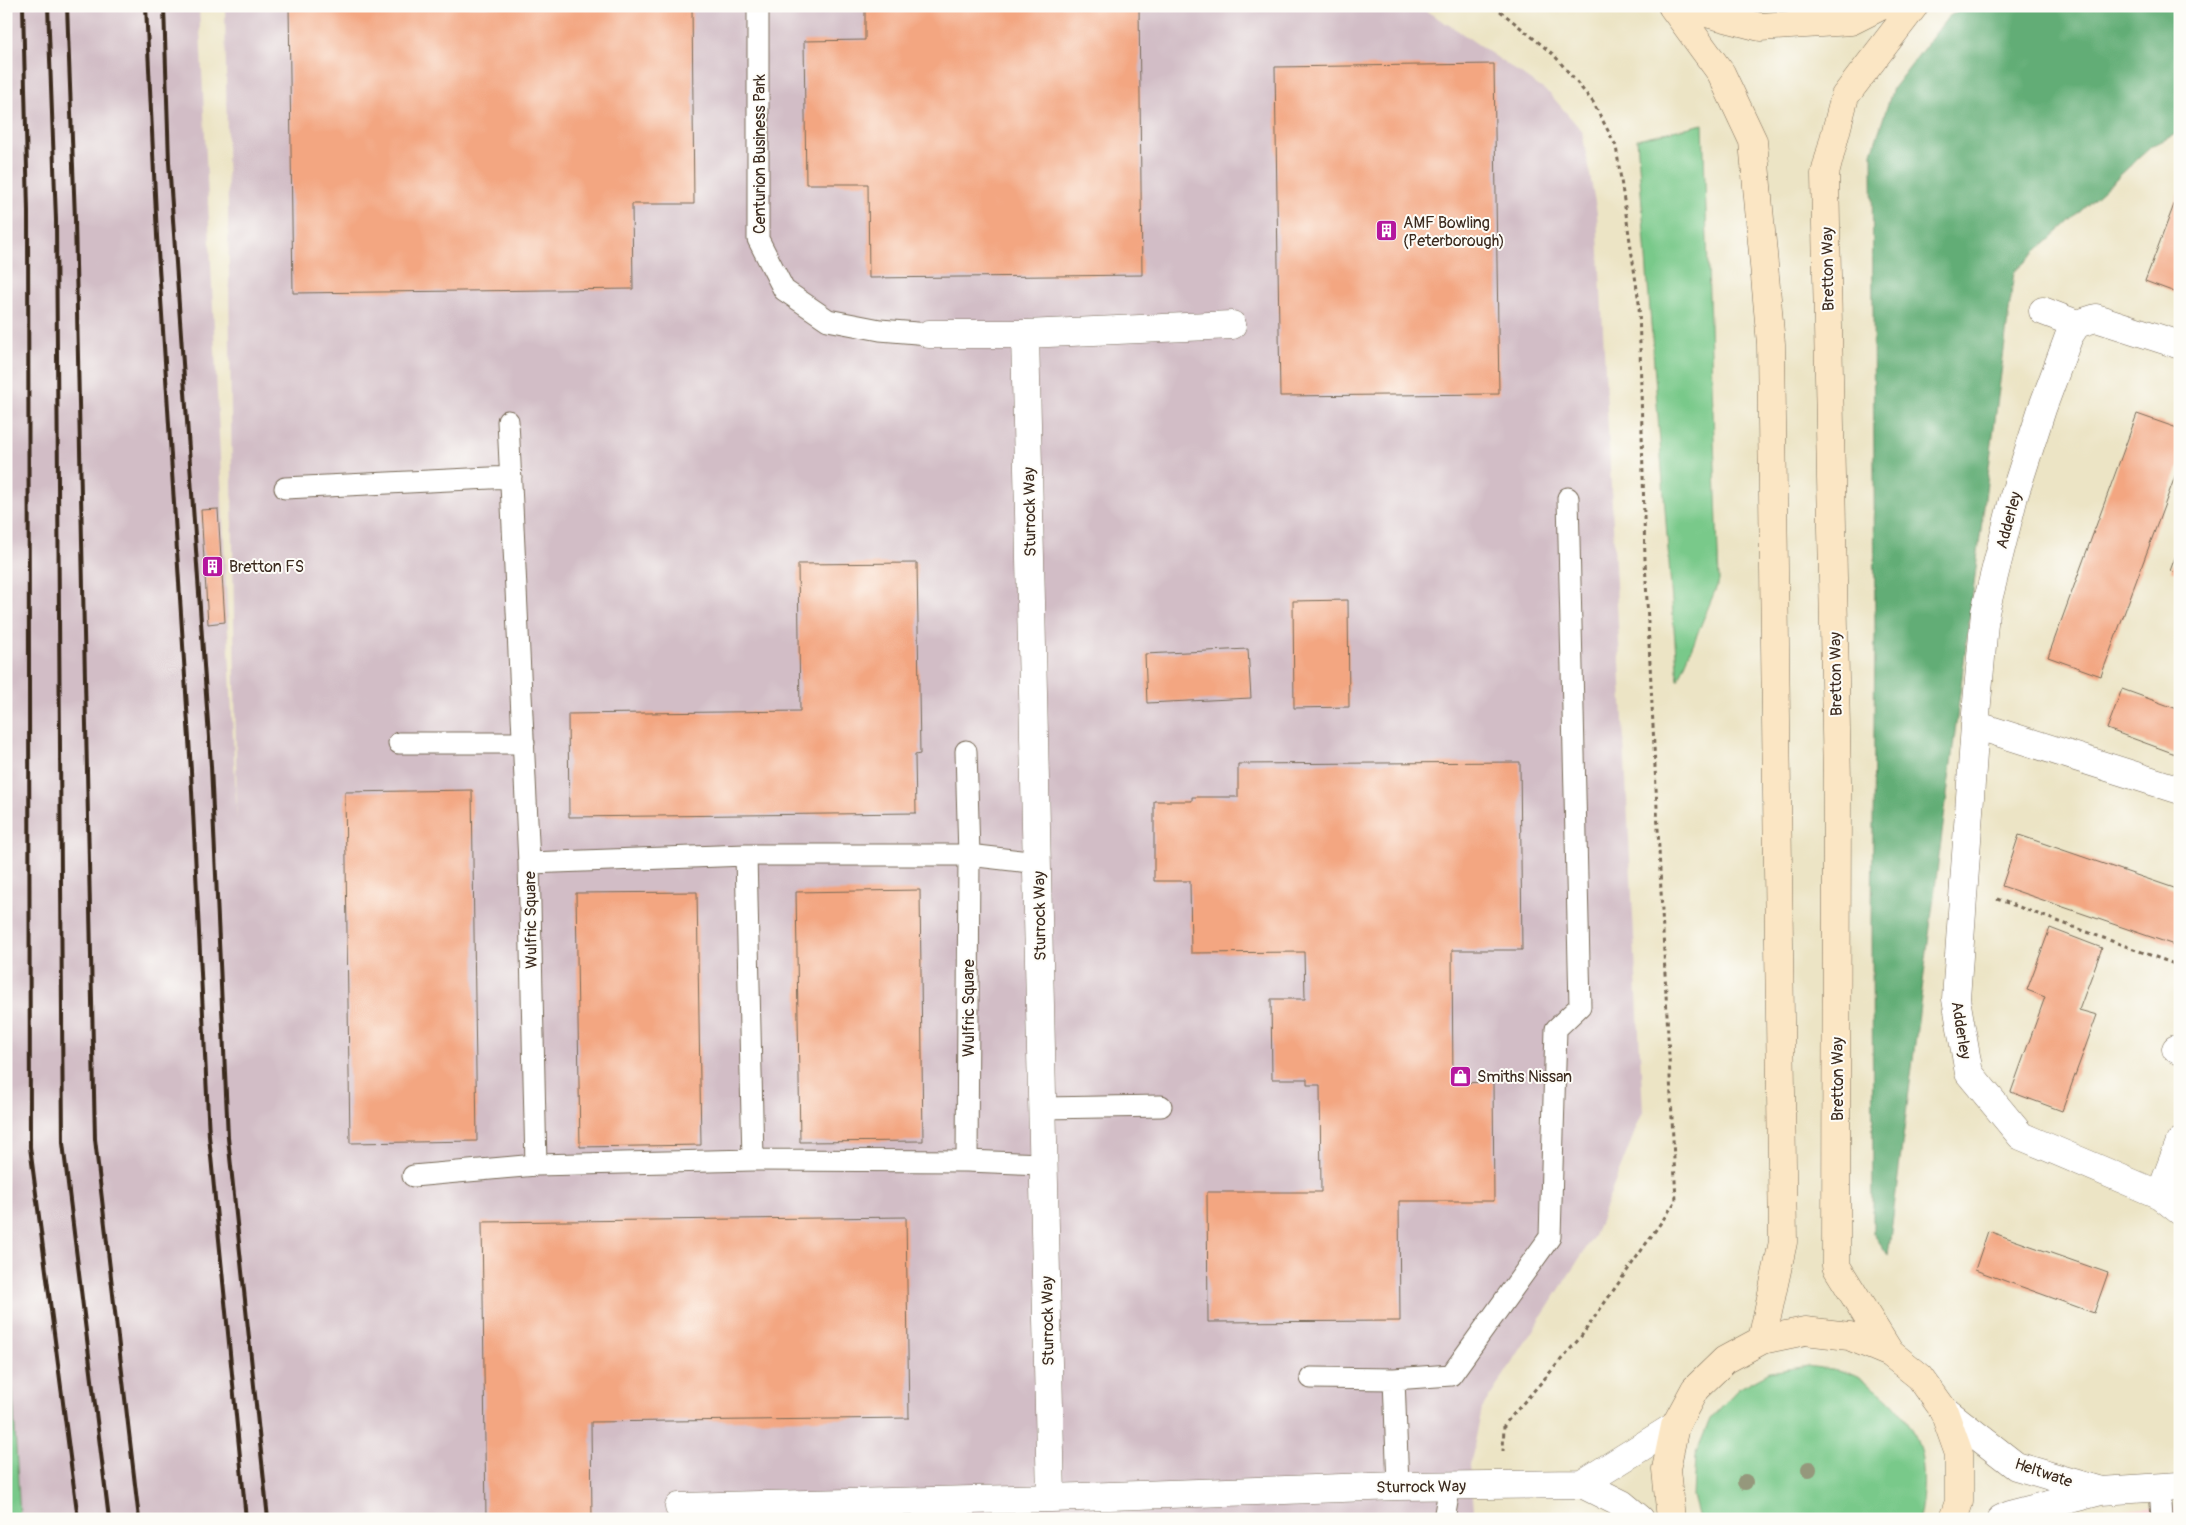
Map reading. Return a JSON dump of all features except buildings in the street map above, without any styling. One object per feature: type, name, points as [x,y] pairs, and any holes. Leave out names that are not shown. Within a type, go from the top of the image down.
[{"type":"street","points":[[1672,6],[1721,73],[1753,141],[1771,344],[1783,1242],[1762,1340]]},
{"type":"street","points":[[1679,6],[1760,27],[1851,20],[1881,6]]},
{"type":"street","name":"Bretton Way","points":[[1890,1353],[1836,1266],[1837,781],[1825,174],[1845,96],[1914,6]]},
{"type":"street","points":[[2043,311],[2077,324],[2096,318],[2180,345]]},
{"type":"street","name":"Adderley","points":[[2077,324],[2069,336],[2042,409],[2011,506],[1985,612],[1975,725],[1956,999],[1969,1073],[2021,1136],[2170,1203],[2180,1142]]},
{"type":"street","points":[[929,334],[1025,334],[1232,325]]},
{"type":"street","name":"Sturrock Way","points":[[1025,334],[1044,1108],[1043,1164],[1051,1498]]},
{"type":"street","points":[[1975,725],[2180,790]]},
{"type":"street","points":[[1671,1519],[1666,1469],[1675,1426],[1695,1389],[1725,1360],[1762,1340],[1806,1332],[1849,1336],[1890,1353],[1920,1377],[1943,1409],[1959,1454],[1959,1502],[1953,1519]]},
{"type":"street","name":"Heltwate","points":[[1943,1409],[2016,1466],[2101,1491]]},
{"type":"street","points":[[1582,1484],[1675,1426]]},
{"type":"street","name":"Sturrock Way","points":[[680,1507],[709,1512],[1398,1486],[1582,1484],[1622,1504],[1640,1519]]},
{"type":"street","name":"Heltwate","points":[[2001,1519],[2009,1515],[2101,1491],[2170,1487]]},
{"type":"lane","name":"Centurion Business Park","points":[[758,6],[758,239],[784,290],[828,320],[880,330],[929,334]]},
{"type":"lane","points":[[508,421],[529,863]]},
{"type":"lane","points":[[284,488],[511,477]]},
{"type":"lane","points":[[1311,1378],[1394,1379],[1451,1375],[1550,1237],[1556,1029],[1580,1006],[1568,498]]},
{"type":"lane","points":[[399,743],[524,744]]},
{"type":"lane","points":[[966,751],[968,855]]},
{"type":"lane","name":"Wulfric Square","points":[[536,1165],[529,863],[746,855],[968,855],[1038,863]]},
{"type":"lane","points":[[746,855],[753,1160]]},
{"type":"lane","name":"Wulfric Square","points":[[967,1161],[968,855]]},
{"type":"lane","points":[[1044,1108],[1161,1106]]},
{"type":"lane","points":[[413,1176],[536,1165],[753,1160],[967,1161],[1043,1164]]},
{"type":"lane","points":[[1394,1379],[1398,1486]]},
{"type":"lane","points":[[1444,1519],[1450,1485]]},
{"type":"lane","points":[[2162,1519],[2170,1487]]},
{"type":"path","points":[[1494,6],[1554,55],[1593,102],[1616,146],[1639,303],[1646,579],[1676,1201],[1580,1338],[1504,1425]]},
{"type":"path","points":[[1963,887],[2180,966]]},
{"type":"shaded area","points":[[6,6],[199,6],[237,822],[225,6],[1418,6],[1457,30],[1550,94],[1582,131],[1597,213],[1643,1111],[1594,1236],[1482,1409],[1470,1465],[1475,1519],[18,1519],[6,1357]]},
{"type":"shaded area","points":[[2180,1506],[2180,1519],[2059,1519],[2065,1513]]},
{"type":"green space","points":[[1965,6],[2180,6],[2180,132],[2152,146],[2014,272],[1888,1255],[1873,1233],[1872,923],[1875,631],[1872,153],[1893,88],[1948,17]]},
{"type":"green space","points":[[1703,124],[1719,581],[1678,681],[1637,139]]},
{"type":"green space","points":[[6,1269],[20,1519],[6,1519]]},
{"type":"green space","points":[[1807,1366],[1841,1371],[1866,1382],[1889,1400],[1908,1422],[1919,1446],[1923,1464],[1923,1492],[1919,1519],[1699,1519],[1693,1496],[1695,1456],[1710,1419],[1738,1389],[1770,1372]]},
{"type":"railway","points":[[23,6],[28,211],[30,1147],[78,1519]]},
{"type":"railway","points":[[48,6],[56,220],[63,1143],[109,1519]]},
{"type":"railway","points":[[67,6],[75,219],[95,1139],[139,1519]]},
{"type":"railway","points":[[146,6],[157,236],[191,771],[209,1136],[246,1519]]},
{"type":"railway","points":[[164,6],[169,162],[211,766],[228,1138],[268,1519]]},
{"type":"place","name":"AMF Bowling (Peterborough)","points":[[1387,231]]},
{"type":"place","name":"Bretton FS","points":[[213,566]]},
{"type":"place","name":"Smiths Nissan","points":[[1461,1076]]}]
